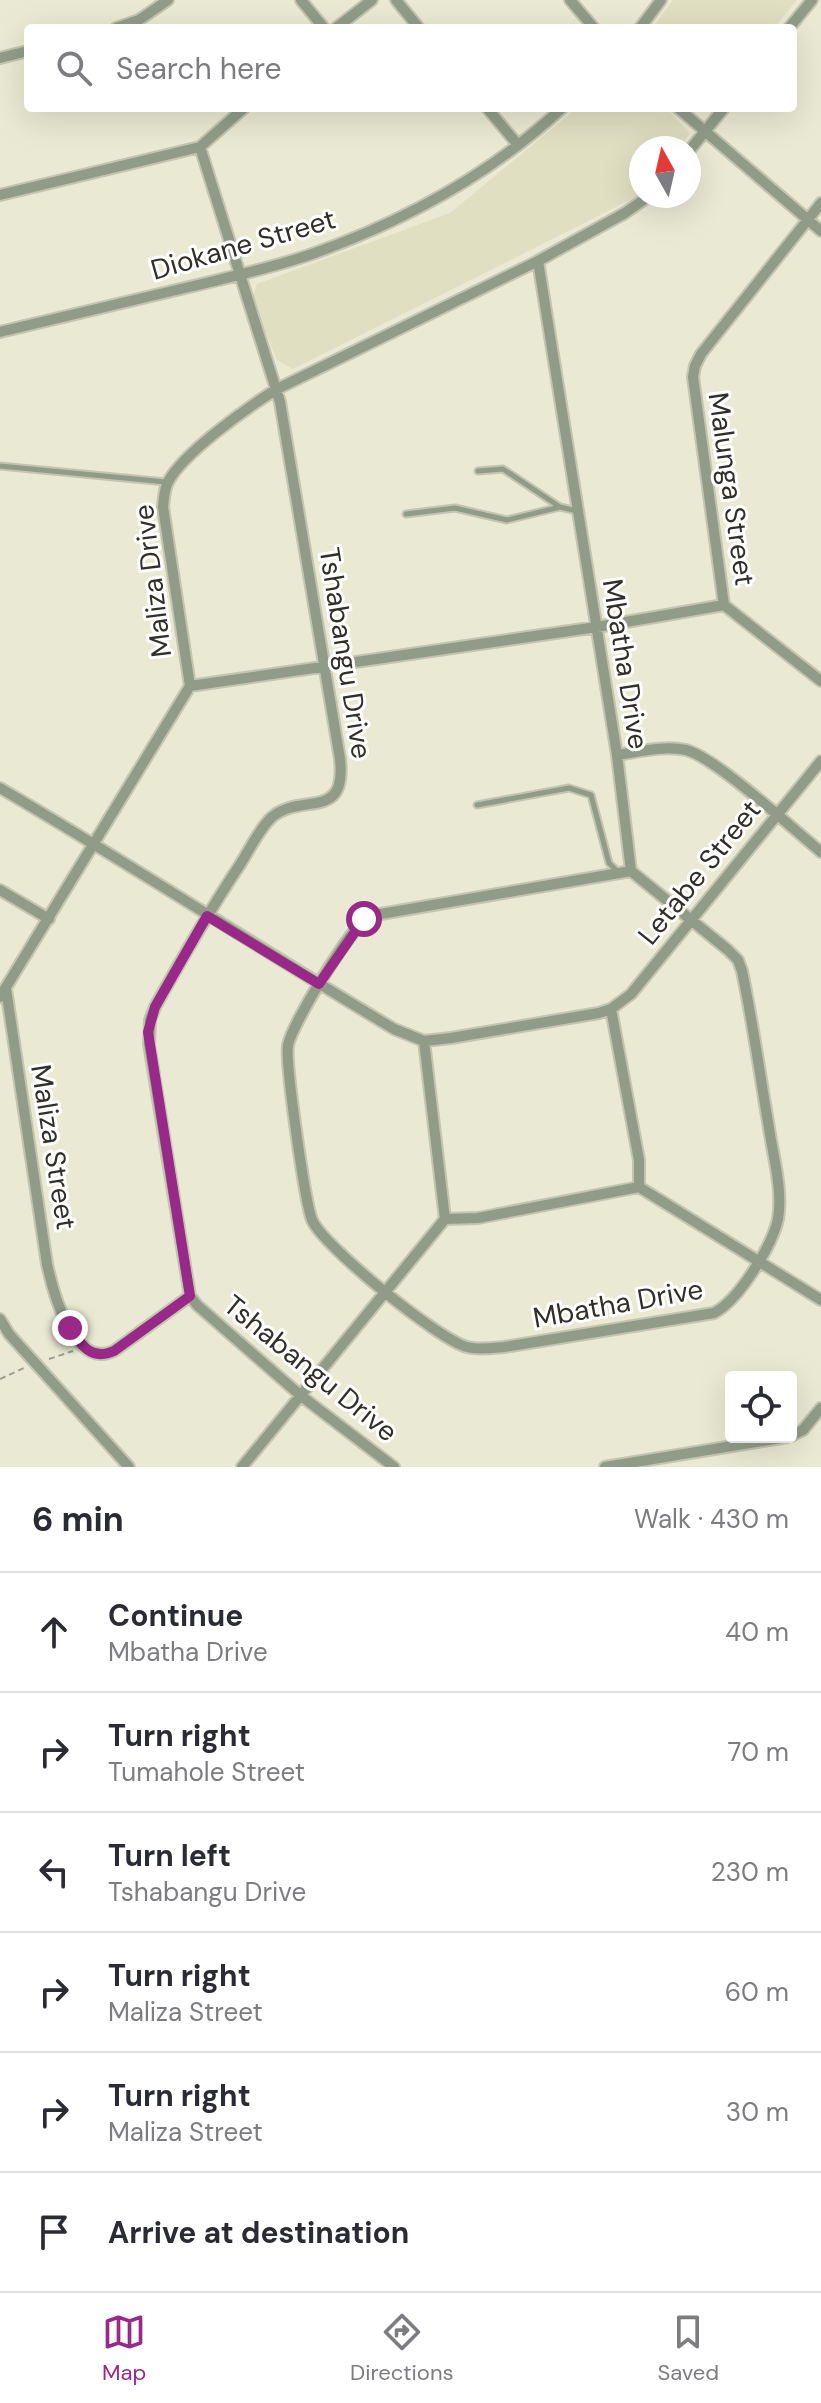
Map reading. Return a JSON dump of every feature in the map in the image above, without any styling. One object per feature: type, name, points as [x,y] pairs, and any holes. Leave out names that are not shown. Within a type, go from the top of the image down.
[{"type":"street","points":[[128,24],[139,20],[168,0]]},
{"type":"street","points":[[301,0],[321,24]]},
{"type":"street","points":[[341,24],[372,0]]},
{"type":"street","points":[[396,0],[416,24]]},
{"type":"street","points":[[570,0],[591,24]]},
{"type":"street","points":[[643,24],[661,0]]},
{"type":"street","points":[[792,24],[812,0]]},
{"type":"street","points":[[0,58],[24,52]]},
{"type":"street","points":[[0,195],[200,147],[239,112]]},
{"type":"street","points":[[490,112],[518,145]]},
{"type":"street","name":"Diokane Street","points":[[0,332],[239,275],[309,255],[395,219],[469,178],[518,145],[557,112]]},
{"type":"street","points":[[683,112],[821,231]]},
{"type":"street","points":[[701,136],[721,112]]},
{"type":"street","name":"Tshabangu Drive","points":[[200,147],[277,389],[341,767],[336,793],[326,801],[287,810],[268,821],[207,916],[155,1007],[148,1032],[190,1296],[300,1395],[394,1467]]},
{"type":"street","name":"Malunga Street","points":[[821,203],[701,354],[695,366],[694,391],[724,605],[821,681]]},
{"type":"street","points":[[538,261],[632,208]]},
{"type":"street","name":"Maliza Drive","points":[[93,842],[190,686],[163,507],[168,483],[186,460],[277,389],[538,261]]},
{"type":"street","name":"Mbatha Drive","points":[[538,261],[617,755],[631,871],[738,960],[746,986],[778,1197],[778,1217],[757,1262],[734,1298],[714,1313],[504,1347],[468,1348],[455,1343],[385,1292],[317,1229],[308,1203],[288,1053],[293,1033],[319,984],[364,919],[377,913],[618,873]]},
{"type":"street","points":[[190,686],[597,627],[724,605]]},
{"type":"street","points":[[617,755],[658,749],[688,750],[717,768],[821,852]]},
{"type":"street","name":"Letabe Street","points":[[611,1009],[631,994],[821,761]]},
{"type":"street","points":[[0,788],[93,842],[207,916],[394,1029],[424,1041],[611,1009],[639,1160],[639,1187]]},
{"type":"street","name":"Maliza Street","points":[[93,842],[49,919],[2,990],[47,1264],[55,1297],[70,1328],[83,1348],[96,1355],[114,1351],[190,1296]]},
{"type":"street","points":[[618,873],[631,871]]},
{"type":"street","points":[[0,890],[49,919]]},
{"type":"street","points":[[424,1041],[445,1219]]},
{"type":"street","points":[[242,1467],[445,1219],[478,1218],[639,1187],[821,1300]]},
{"type":"street","points":[[0,1319],[9,1334],[129,1467]]},
{"type":"street","points":[[797,1433],[803,1430],[821,1408]]},
{"type":"street","points":[[605,1467],[747,1443]]},
{"type":"lane","points":[[0,466],[168,483]]},
{"type":"lane","points":[[478,471],[503,469],[560,507],[578,511]]},
{"type":"lane","points":[[406,514],[455,508],[507,520],[560,507]]},
{"type":"lane","points":[[477,805],[569,788],[591,795],[609,863],[618,873]]},
{"type":"shaded area","points":[[673,0],[797,0],[777,24],[655,24]]},
{"type":"shaded area","points":[[572,112],[671,112],[690,134],[629,136],[629,201],[293,369],[277,360],[252,300],[257,284],[450,213]]},
{"type":"route","points":[[70,1328],[83,1348],[90,1353],[103,1355],[114,1351],[190,1296],[148,1032],[155,1007],[207,916],[319,984],[364,919]]}]
